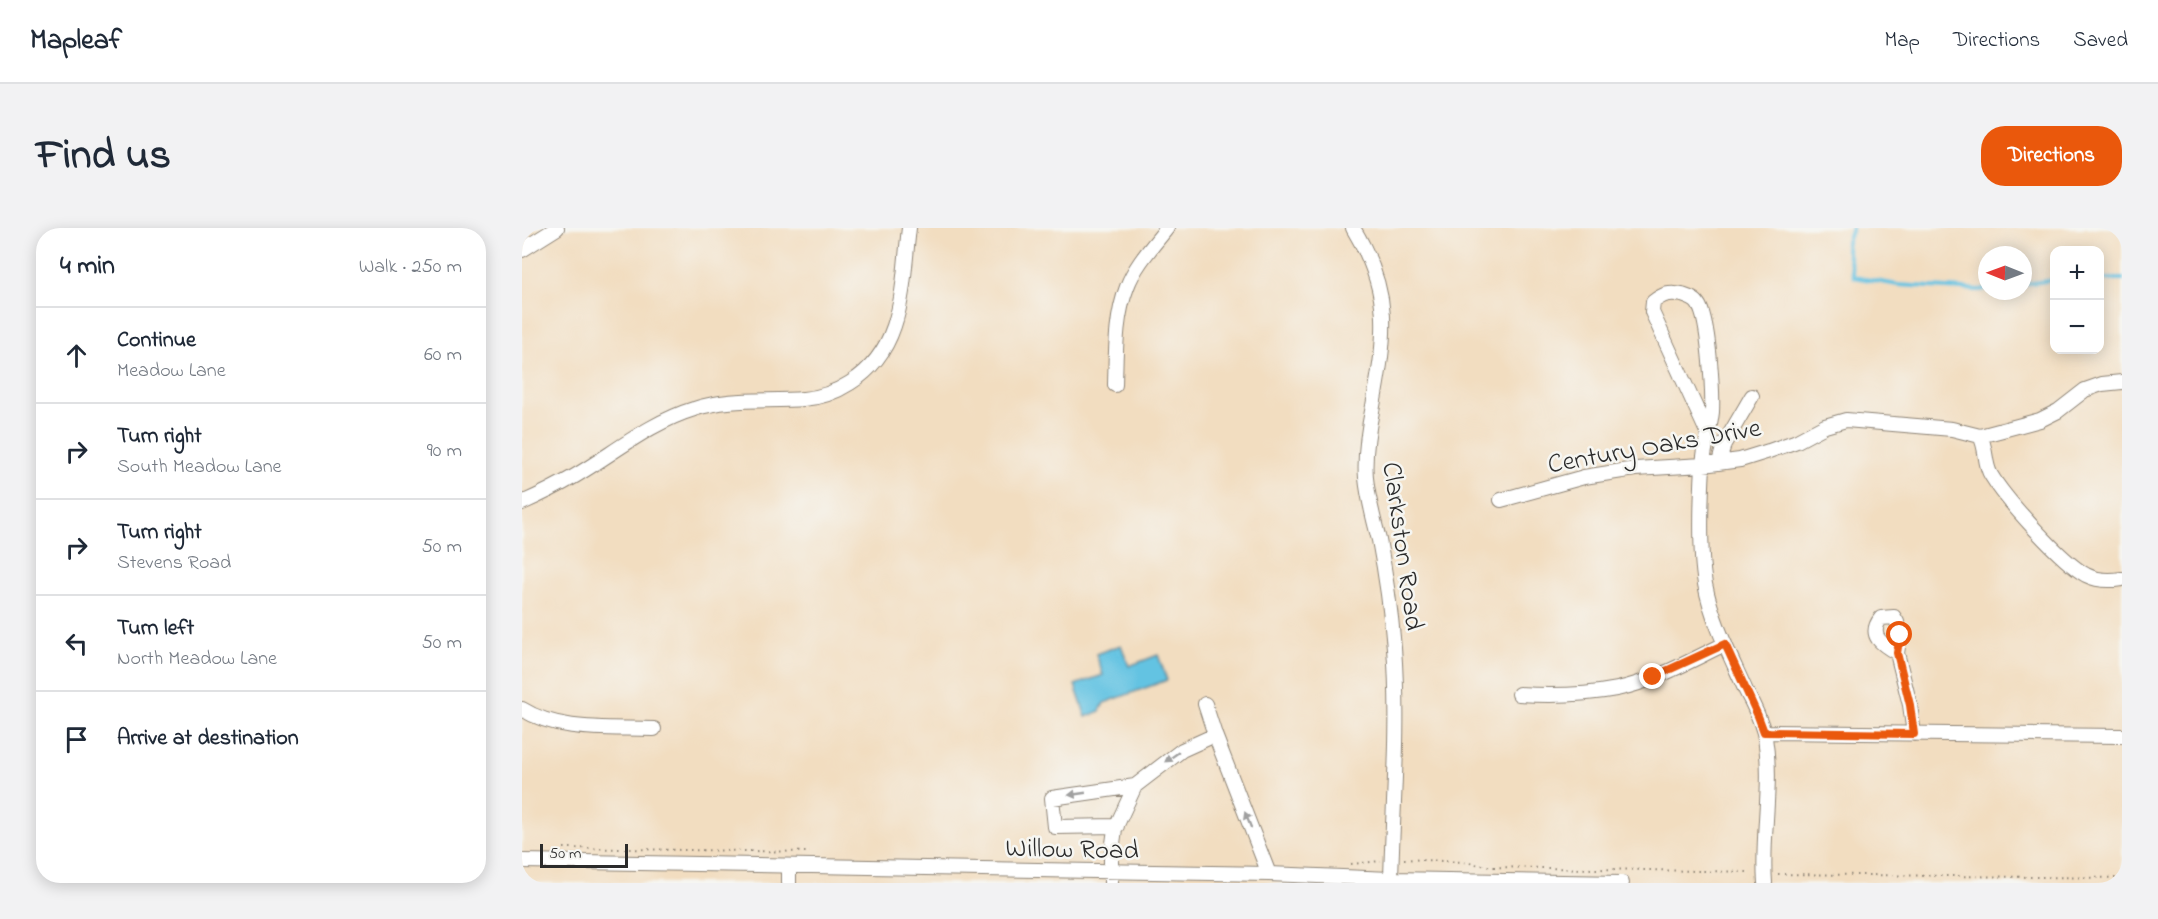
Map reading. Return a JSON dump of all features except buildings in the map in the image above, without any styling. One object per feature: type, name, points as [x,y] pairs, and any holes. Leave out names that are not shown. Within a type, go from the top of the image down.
[{"type":"street","points":[[522,250],[557,228]]},
{"type":"street","points":[[522,503],[574,477],[635,438],[686,411],[730,402],[805,399],[843,388],[859,378],[873,366],[891,336],[898,316],[909,228]]},
{"type":"street","points":[[1115,385],[1119,312],[1127,285],[1139,264],[1167,228]]},
{"type":"street","name":"Clarkston Road","points":[[1353,228],[1365,248],[1376,276],[1383,304],[1383,350],[1367,436],[1366,479],[1390,601],[1394,649],[1396,686],[1391,879]]},
{"type":"street","points":[[1707,432],[1652,312],[1653,302],[1662,295],[1674,293],[1688,297],[1699,304],[1705,328],[1712,414],[1703,465],[1703,564],[1711,605],[1725,644],[1764,732],[1767,775],[1765,883]]},
{"type":"street","points":[[2122,382],[2102,384],[2085,390],[2058,411],[2040,420],[1982,440],[1989,472],[2006,498],[2073,567],[2089,576],[2109,581],[2122,579]]},
{"type":"street","points":[[1719,463],[1724,444],[1752,396]]},
{"type":"street","name":"Century Oaks Drive","points":[[1501,500],[1584,477],[1635,469],[1703,465],[1740,460],[1797,441],[1825,426],[1846,420],[1952,429],[1982,440]]},
{"type":"street","points":[[1519,694],[1546,695],[1618,689],[1653,677],[1725,644]]},
{"type":"street","points":[[1897,653],[1910,705],[1914,734]]},
{"type":"street","points":[[1205,704],[1269,874]]},
{"type":"street","points":[[522,709],[541,718],[569,725],[654,729]]},
{"type":"street","points":[[1764,732],[2122,736]]},
{"type":"street","points":[[1111,878],[1111,858],[1117,826],[1135,786],[1182,750],[1215,735]]},
{"type":"street","points":[[1117,826],[1055,827],[1052,798],[1135,786]]},
{"type":"street","name":"Willow Road","points":[[522,861],[789,866],[1111,878],[1269,874],[1391,879],[1622,883]]},
{"type":"street","points":[[789,866],[789,883]]},
{"type":"water","points":[[1121,645],[1129,666],[1158,655],[1167,680],[1104,703],[1100,711],[1086,717],[1075,685],[1103,675],[1096,654]]},
{"type":"waterway","points":[[1852,228],[1846,245],[1854,277],[1898,285],[1978,290]]},
{"type":"waterway","points":[[2104,279],[2122,279]]},
{"type":"waterway","points":[[2032,283],[2050,281]]},
{"type":"route","points":[[1653,677],[1725,644],[1764,732],[1914,734],[1910,705],[1897,653],[1900,635]]}]
